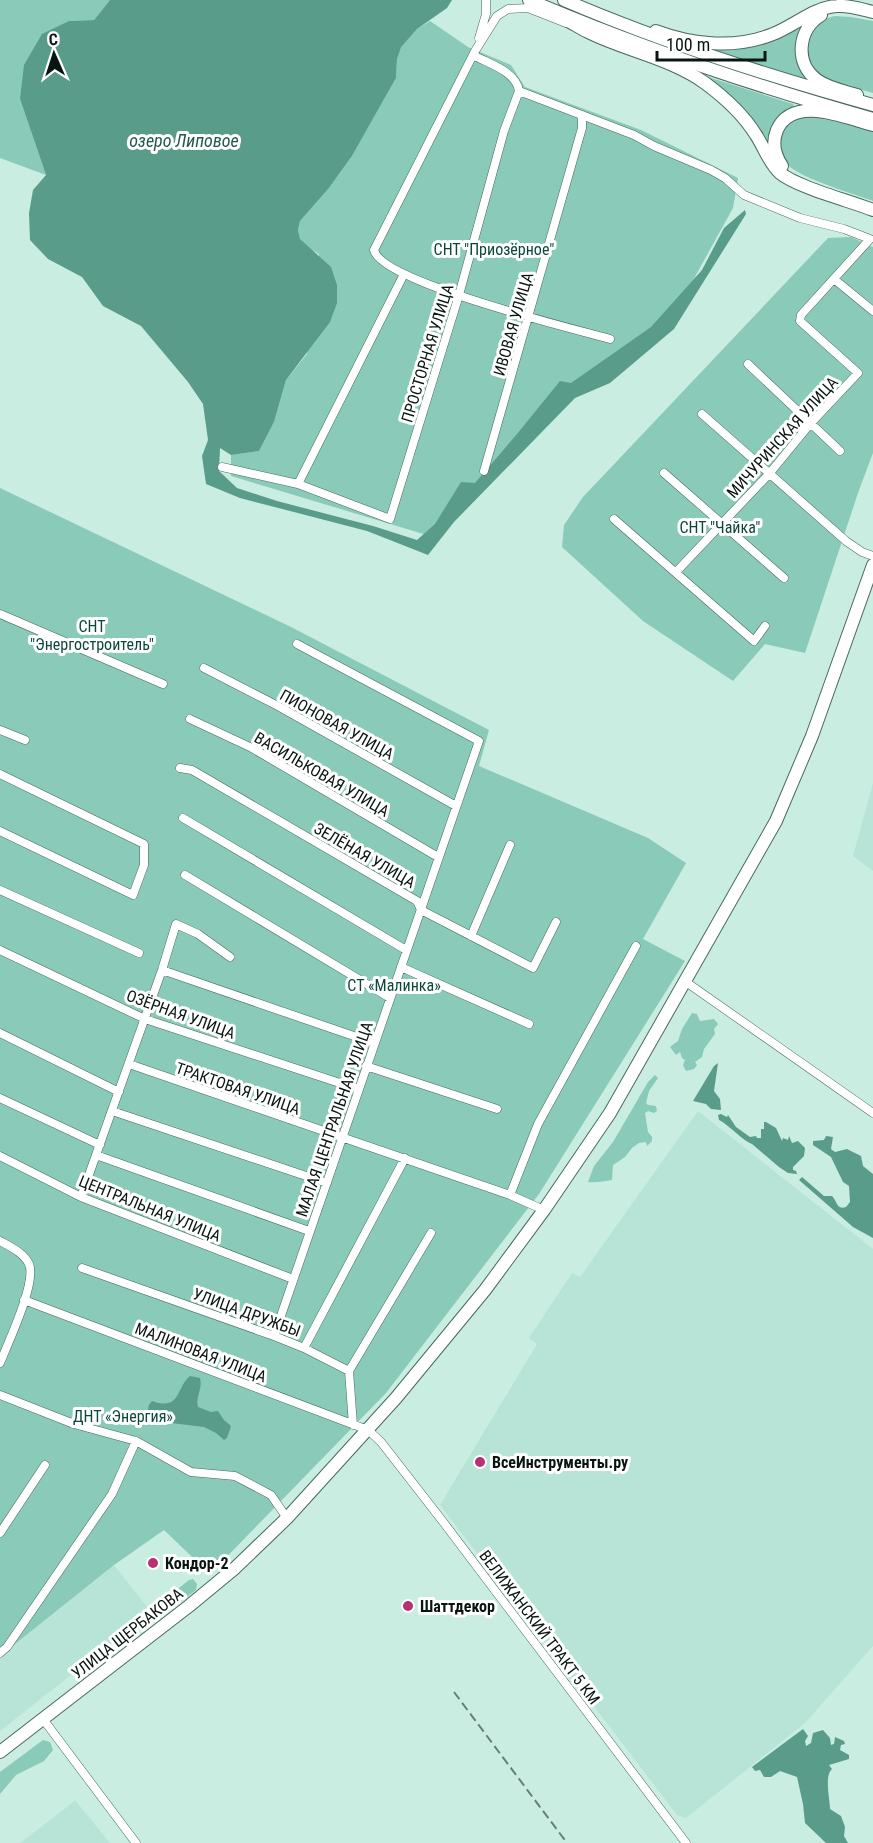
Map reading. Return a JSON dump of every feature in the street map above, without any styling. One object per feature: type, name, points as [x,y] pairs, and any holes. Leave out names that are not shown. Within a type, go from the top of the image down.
[{"type":"main road","points":[[564,0],[683,47],[784,80],[873,105]]},
{"type":"main road","points":[[578,0],[661,33],[692,41],[718,44],[744,42],[764,37],[829,7],[847,6],[873,14]]},
{"type":"main road","points":[[533,2],[589,33],[669,63],[697,77],[740,114],[755,133],[774,167],[783,175],[796,182],[873,210]]},
{"type":"main road","points":[[533,2],[620,38],[780,93],[873,119]]},
{"type":"main road","points":[[873,14],[847,11],[822,15],[808,26],[801,46],[806,67],[819,82],[873,99]]},
{"type":"main road","points":[[849,201],[794,176],[786,170],[776,156],[775,135],[783,120],[804,110],[816,110],[873,125]]},
{"type":"main road","name":"УЛИЦА ЩЕРБАКОВА","points":[[0,1752],[189,1606],[235,1568],[286,1518],[368,1430],[485,1290],[544,1210],[610,1113],[776,821],[812,736],[873,565]]},
{"type":"street","points":[[474,53],[486,14],[486,0]]},
{"type":"street","points":[[610,339],[459,296],[404,274],[378,259],[374,253],[374,246],[474,53],[497,16],[513,8],[533,9],[589,33],[620,38]]},
{"type":"street","points":[[474,53],[510,75],[518,85],[519,92],[634,135],[711,170],[725,178],[744,195],[800,218],[844,229],[870,239],[834,279],[873,311]]},
{"type":"street","name":"ПРОСТОРНАЯ УЛИЦА","points":[[298,484],[390,519],[459,296],[504,131],[519,92]]},
{"type":"street","name":"ИВОВАЯ УЛИЦА","points":[[484,471],[582,128],[582,115]]},
{"type":"street","points":[[222,467],[298,484],[404,274]]},
{"type":"street","name":"МИЧУРИНСКАЯ УЛИЦА","points":[[676,572],[769,474],[810,424],[858,373],[800,321],[801,315],[834,279]]},
{"type":"street","points":[[748,364],[840,451]]},
{"type":"street","points":[[702,414],[862,552],[873,556]]},
{"type":"street","points":[[664,473],[784,578]]},
{"type":"street","points":[[614,519],[754,641],[765,626]]},
{"type":"street","points":[[0,614],[163,684]]},
{"type":"street","name":"МАЛАЯ ЦЕНТРАЛЬНАЯ УЛИЦА","points":[[274,1336],[479,741],[297,644]]},
{"type":"street","name":"ПИОНОВАЯ УЛИЦА","points":[[204,668],[278,706],[456,806]]},
{"type":"street","name":"ВАСИЛЬКОВАЯ УЛИЦА","points":[[190,719],[252,748],[438,857]]},
{"type":"street","points":[[0,730],[25,740]]},
{"type":"street","name":"ЗЕЛЁНАЯ УЛИЦА","points":[[180,768],[192,770],[417,901],[421,910],[533,968],[556,922]]},
{"type":"street","points":[[0,774],[144,844],[144,865],[133,896],[0,831]]},
{"type":"street","points":[[183,818],[406,950]]},
{"type":"street","points":[[471,936],[510,845]]},
{"type":"street","points":[[185,875],[390,998]]},
{"type":"street","points":[[0,890],[139,953]]},
{"type":"street","points":[[81,1197],[145,1019],[176,924],[198,934],[230,957]]},
{"type":"street","points":[[510,1195],[538,1124],[636,946]]},
{"type":"street","name":"ОЗЁРНАЯ УЛИЦА","points":[[0,950],[145,1019],[358,1089]]},
{"type":"street","points":[[401,968],[529,1024]]},
{"type":"street","points":[[162,970],[374,1043]]},
{"type":"street","points":[[686,982],[873,1113]]},
{"type":"street","points":[[0,1033],[118,1092]]},
{"type":"street","name":"ТРАКТОВАЯ УЛИЦА","points":[[129,1064],[405,1158],[510,1195],[544,1210]]},
{"type":"street","points":[[366,1066],[497,1109]]},
{"type":"street","points":[[0,1098],[100,1145]]},
{"type":"street","points":[[112,1111],[327,1183]]},
{"type":"street","points":[[96,1155],[309,1231]]},
{"type":"street","name":"ЦЕНТРАЛЬНАЯ УЛИЦА","points":[[0,1156],[81,1197],[293,1279]]},
{"type":"street","points":[[304,1348],[405,1158]]},
{"type":"street","points":[[352,1425],[349,1371],[431,1233]]},
{"type":"street","points":[[0,1241],[23,1255],[28,1262],[31,1280],[0,1363]]},
{"type":"street","name":"УЛИЦА ДРУЖБЫ","points":[[82,1268],[274,1336],[304,1348],[349,1371]]},
{"type":"street","name":"МАЛИНОВАЯ УЛИЦА","points":[[24,1300],[368,1430]]},
{"type":"street","points":[[0,1395],[74,1424],[136,1441],[191,1472],[235,1476],[271,1495],[286,1518]]},
{"type":"street","name":"ВЕЛИЖАНСКИЙ ТРАКТ 5 КМ","points":[[368,1430],[381,1442],[444,1523],[686,1843]]},
{"type":"street","points":[[0,1653],[7,1647],[112,1494],[136,1441]]},
{"type":"street","points":[[0,1533],[45,1465]]},
{"type":"street","points":[[44,1719],[136,1843]]},
{"type":"shaded area","points":[[873,783],[873,871],[853,856]]},
{"type":"shaded area","points":[[698,1111],[873,1249],[873,1646],[805,1723],[686,1818],[677,1815],[440,1505],[537,1344],[529,1338],[572,1273],[580,1277]]},
{"type":"shaded area","points":[[114,1565],[151,1612],[0,1731],[0,1656]]},
{"type":"shaded area","points":[[75,1800],[110,1843],[20,1843],[67,1807]]},
{"type":"green space","points":[[0,0],[110,0],[94,20],[69,21],[20,99],[46,175],[0,158]]},
{"type":"green space","points":[[835,16],[873,21],[873,93],[841,85],[823,77],[809,61],[807,52],[811,33],[825,20]]},
{"type":"green space","name":"СНТ \"Приозёрное\"","points":[[430,21],[468,47],[511,65],[525,87],[641,130],[738,178],[733,208],[671,320],[559,403],[430,536],[231,476],[231,455],[259,451],[274,422],[286,380],[307,354],[319,254],[307,247],[300,239],[298,230],[300,221],[329,188],[352,156],[396,78],[400,47],[417,29]]},
{"type":"green space","points":[[799,29],[795,49],[799,67],[805,79],[715,50],[763,44]]},
{"type":"green space","points":[[708,77],[794,106],[776,121],[768,143],[760,131]]},
{"type":"green space","points":[[809,116],[873,130],[873,201],[815,180],[788,165],[780,147],[781,135],[792,121]]},
{"type":"green space","name":"СНТ \"Чайка\"","points":[[851,237],[873,247],[873,453],[805,653],[765,644],[733,681],[643,621],[562,547],[564,525],[583,497],[828,238]]},
{"type":"green space","name":"CТ «Малинка»","points":[[0,488],[291,627],[489,730],[479,766],[648,838],[686,863],[643,939],[685,961],[539,1194],[386,1393],[210,1574],[164,1530],[114,1565],[0,1656]]},
{"type":"green space","points":[[692,1013],[697,1014],[700,1021],[714,1019],[718,1024],[702,1057],[695,1062],[697,1065],[694,1069],[686,1071],[683,1065],[685,1060],[680,1052],[676,1055],[670,1047],[678,1041]]},
{"type":"green space","points":[[655,1075],[658,1078],[649,1091],[646,1103],[656,1106],[657,1111],[645,1113],[652,1141],[647,1146],[646,1142],[639,1143],[613,1165],[612,1180],[588,1182],[594,1166],[613,1142],[648,1082]]},
{"type":"green space","points":[[193,1579],[197,1584],[196,1590],[171,1609],[167,1609],[165,1599]]},
{"type":"green space","points":[[43,1740],[50,1742],[53,1750],[44,1761],[16,1775],[0,1794],[0,1772]]},
{"type":"water","name":"озеро Липовое","points":[[110,0],[452,0],[447,8],[417,29],[401,47],[397,59],[396,78],[352,156],[329,188],[300,221],[298,230],[300,239],[331,267],[337,285],[337,303],[330,322],[286,380],[274,422],[259,451],[231,455],[220,448],[219,471],[237,488],[417,540],[435,524],[461,482],[475,483],[560,381],[571,383],[651,327],[702,270],[724,228],[745,210],[746,214],[674,329],[610,383],[575,398],[454,522],[428,555],[367,531],[240,498],[206,484],[202,456],[208,440],[203,404],[188,382],[141,326],[103,306],[82,277],[48,259],[30,240],[29,213],[33,190],[46,175],[20,99],[24,65],[42,34],[69,21],[94,20]]},
{"type":"water","points":[[718,1063],[714,1091],[720,1099],[721,1110],[711,1109],[706,1104],[693,1101]]},
{"type":"water","points":[[718,1115],[727,1117],[728,1115],[736,1127],[750,1137],[761,1138],[761,1129],[764,1129],[764,1122],[766,1122],[776,1128],[782,1141],[783,1138],[788,1140],[789,1136],[792,1143],[798,1141],[805,1148],[804,1156],[793,1167],[797,1174],[788,1173],[744,1140],[719,1120]]},
{"type":"water","points":[[826,1136],[833,1137],[831,1149],[835,1152],[847,1149],[861,1156],[863,1166],[873,1174],[873,1238],[853,1227],[799,1180],[802,1177],[824,1196],[832,1196],[840,1207],[846,1207],[850,1202],[849,1186],[843,1182],[831,1157],[813,1145],[813,1141],[824,1140]]},
{"type":"water","points":[[190,1376],[200,1378],[198,1407],[211,1412],[218,1411],[231,1426],[224,1440],[204,1427],[171,1423],[163,1418],[149,1416],[148,1410],[152,1401],[168,1403],[173,1401]]},
{"type":"water","points":[[803,1729],[808,1736],[805,1741],[806,1746],[811,1743],[813,1733],[823,1730],[830,1738],[831,1745],[834,1744],[835,1737],[844,1741],[845,1744],[841,1745],[840,1750],[849,1755],[849,1759],[829,1765],[832,1769],[828,1777],[828,1788],[830,1809],[841,1816],[845,1827],[844,1836],[848,1843],[826,1843],[805,1823],[797,1777],[780,1771],[771,1777],[764,1777],[760,1770],[755,1771],[752,1767]]},
{"type":"railway","points":[[454,1692],[567,1843]]},
{"type":"place","name":"ВсеИнструменты.ру","points":[[480,1462]]},
{"type":"place","name":"Кондор-2","points":[[153,1563]]},
{"type":"place","name":"Шаттдекор","points":[[408,1606]]},
{"type":"park label","name":"СНТ \"Энергостроитель\"","points":[[92,635]]},
{"type":"park label","name":"ДНТ «Энергия»","points":[[123,1416]]}]
